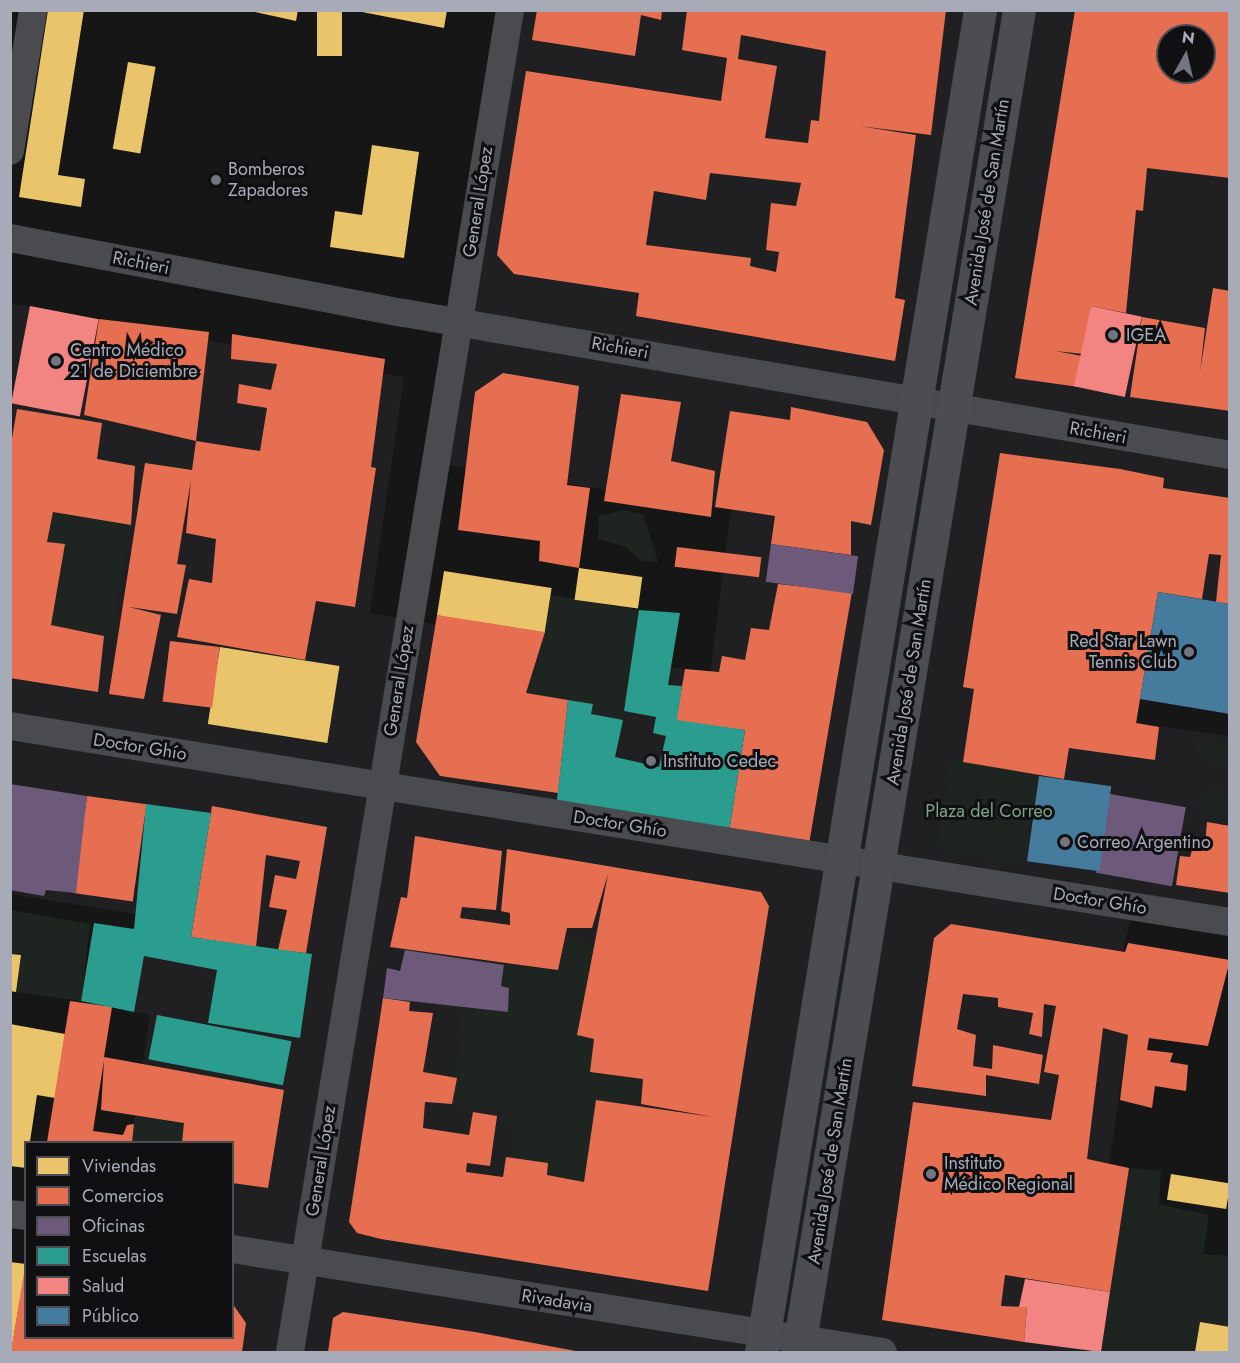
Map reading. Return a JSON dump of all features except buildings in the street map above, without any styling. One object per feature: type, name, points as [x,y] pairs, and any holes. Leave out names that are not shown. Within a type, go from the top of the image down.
[{"type":"main road","name":"Avenida José de San Martín","points":[[762,1343],[980,10]]},
{"type":"main road","name":"Avenida José de San Martín","points":[[799,1346],[1019,10]]},
{"type":"street","points":[[10,151],[33,10]]},
{"type":"street","name":"General López","points":[[290,1353],[381,785],[510,10]]},
{"type":"street","name":"Richieri","points":[[10,237],[953,409],[1230,455]]},
{"type":"street","name":"Doctor Ghío","points":[[10,726],[1230,922]]},
{"type":"street","name":"Rivadavia","points":[[234,1249],[762,1343],[883,1353]]},
{"type":"shaded area","points":[[510,11],[1229,11],[1229,604],[1140,699],[1137,723],[1229,736],[1229,922],[1134,907],[1103,1028],[1128,1035],[1082,1352],[100,1352],[102,1339],[234,1339],[234,1141],[131,1141],[150,1014],[134,1012],[143,956],[164,919],[11,894],[10,303],[404,377],[370,613],[710,674],[731,510],[450,465],[459,320]]},
{"type":"green space","points":[[623,510],[643,514],[658,562],[641,561],[626,547],[598,539],[599,516]]},
{"type":"green space","points":[[53,512],[131,525],[111,636],[51,625],[64,544],[47,542]]},
{"type":"green space","points":[[551,595],[639,610],[623,720],[591,714],[593,705],[526,693],[529,673],[536,674]]},
{"type":"green space","points":[[1192,741],[1229,744],[1229,766],[1203,761]]},
{"type":"green space","name":"Plaza del Correo","points":[[951,760],[1039,775],[1023,863],[936,848]]},
{"type":"green space","points":[[1216,787],[1229,806],[1229,817],[1207,815],[1195,805]]},
{"type":"green space","points":[[11,910],[90,924],[81,1001],[16,992],[21,955],[11,954]]},
{"type":"green space","points":[[564,940],[593,945],[577,1035],[594,1039],[590,1072],[643,1079],[641,1104],[596,1100],[584,1182],[547,1175],[548,1163],[511,1158],[513,1126],[504,1126],[505,1110],[452,1104],[463,1007],[507,1012],[509,988],[501,986],[504,965],[558,970]]},
{"type":"green space","points":[[136,1115],[184,1123],[182,1141],[132,1141]]},
{"type":"green space","points":[[1129,1168],[1161,1171],[1159,1204],[1209,1215],[1203,1254],[1228,1256],[1229,1327],[1200,1322],[1195,1352],[1101,1352]]},
{"type":"place","name":"Bomberos Zapadores","points":[[216,180]]},
{"type":"place","name":"IGEA","points":[[1113,335]]},
{"type":"place","name":"Centro Médico 21 de Diciembre","points":[[56,361]]},
{"type":"place","name":"Red Star Lawn Tennis Club","points":[[1189,652]]},
{"type":"place","name":"Instituto Cedec","points":[[651,761]]},
{"type":"place","name":"Correo Argentino","points":[[1065,842]]},
{"type":"place","name":"Instituto Médico Regional","points":[[931,1174]]}]
